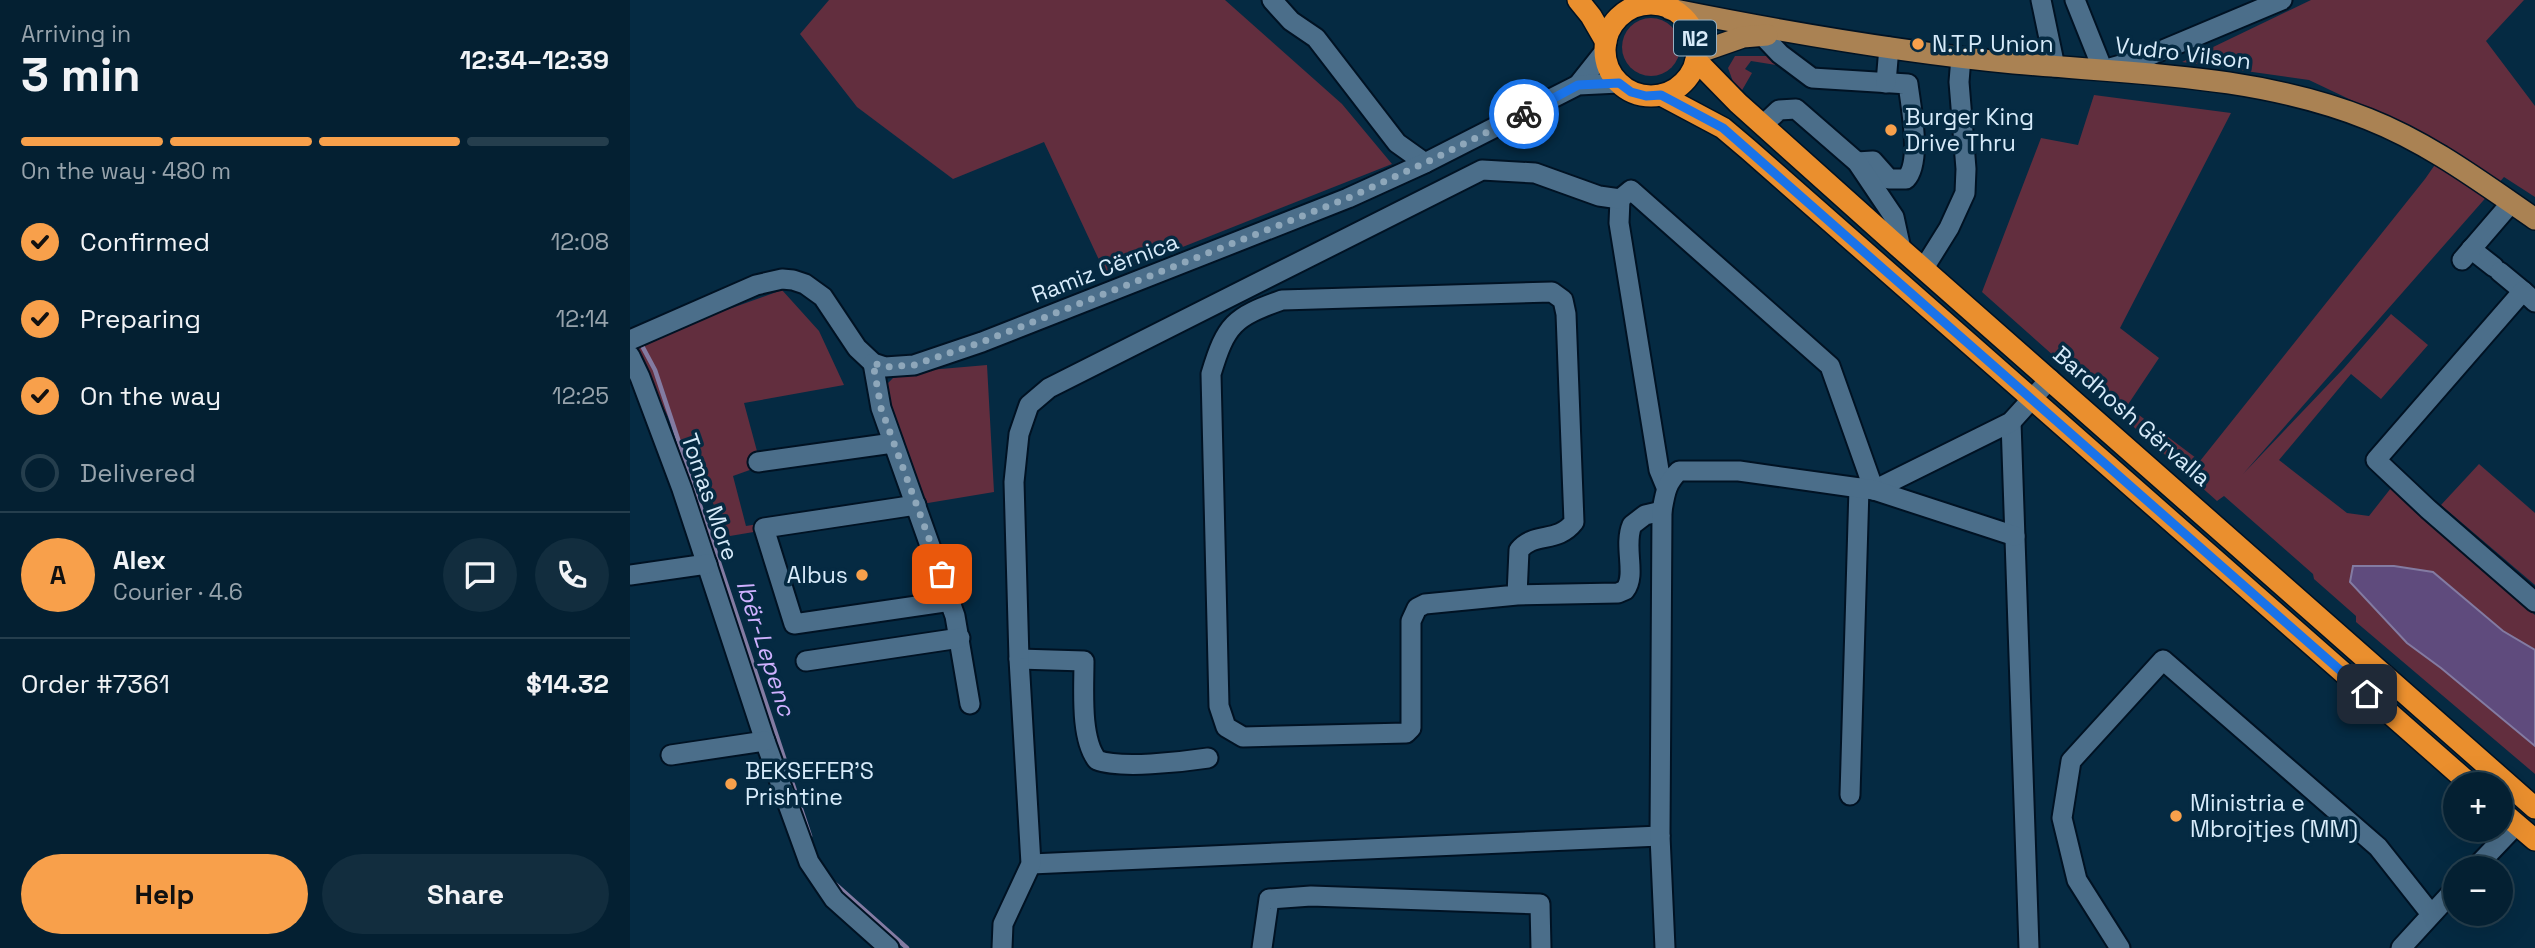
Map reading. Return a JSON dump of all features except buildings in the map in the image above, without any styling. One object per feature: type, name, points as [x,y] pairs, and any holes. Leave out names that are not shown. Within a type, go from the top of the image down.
[{"type":"highway","points":[[1578,0],[1591,16],[1606,47],[1607,63],[1619,83],[1631,92],[1646,96],[1661,95],[1723,128],[2456,772]]},
{"type":"highway","name":"N2","points":[[1606,47],[1611,28],[1621,16],[1643,2],[1670,9],[1682,16],[1696,39],[1697,57],[1683,83],[1673,91],[1661,95]]},
{"type":"highway","name":"Bardhosh Gërvalla","points":[[1697,57],[1763,125],[1901,249],[2535,808]]},
{"type":"highway","points":[[2513,821],[2535,840]]},
{"type":"main road","points":[[1670,9],[1794,34]]},
{"type":"main road","name":"Vudro Vilson","points":[[1794,34],[1961,57],[2175,76],[2277,91],[2367,119],[2411,139],[2451,161],[2535,219]]},
{"type":"main road","points":[[1697,57],[1730,40],[1794,34]]},
{"type":"street","points":[[1272,0],[1291,21],[1317,38],[1397,143],[1425,163]]},
{"type":"street","points":[[2041,0],[2055,66]]},
{"type":"street","points":[[2075,0],[2103,70],[2148,56],[2282,0]]},
{"type":"street","points":[[1762,35],[1780,54],[1812,78],[1908,84],[1914,168],[1906,179],[1889,179],[1873,160],[1857,162]]},
{"type":"street","points":[[1578,85],[1606,47]]},
{"type":"street","points":[[1886,83],[1889,47]]},
{"type":"street","points":[[1924,268],[1949,228],[1965,193],[1966,169],[1959,82],[1961,57]]},
{"type":"street","name":"Ramiz Cërnica","points":[[873,363],[897,368],[939,358],[1275,228],[1425,163],[1578,85],[1619,83]]},
{"type":"street","points":[[1763,125],[1779,110],[1796,108],[1857,162],[1894,218],[1901,249]]},
{"type":"street","points":[[1002,948],[1003,924],[1031,864],[1019,659],[1014,482],[1019,434],[1029,405],[1049,388],[1482,170],[1535,173],[1599,196],[1620,199],[1631,190],[1830,366],[1866,489],[1850,795]]},
{"type":"street","points":[[1620,199],[1619,223],[1668,476],[1662,511],[1660,836],[1667,947]]},
{"type":"street","points":[[2511,202],[2467,254],[2497,269],[2529,296],[2375,460],[2535,602]]},
{"type":"street","points":[[635,342],[756,285],[782,279],[793,280],[805,284],[822,297],[857,348],[873,363],[881,408],[951,601],[960,638],[970,704]]},
{"type":"street","points":[[1517,595],[1519,550],[1532,541],[1567,531],[1574,522],[1563,300],[1552,292],[1531,291],[1282,300],[1246,314],[1229,328],[1220,344],[1211,374],[1219,706],[1226,727],[1243,737],[1406,733],[1411,727],[1411,621],[1417,608],[1424,604],[1517,595],[1618,593],[1625,590],[1630,578],[1627,546],[1632,525],[1645,515],[1662,511]]},
{"type":"street","name":"Tomas More","points":[[635,342],[653,410],[799,839],[819,879],[834,899],[889,948]]},
{"type":"street","points":[[1866,489],[2011,422],[2050,379]]},
{"type":"street","points":[[2011,422],[2029,948]]},
{"type":"street","points":[[758,462],[893,443]]},
{"type":"street","points":[[1668,476],[1739,471],[1866,489],[2015,536]]},
{"type":"street","points":[[916,505],[764,528],[793,624],[951,601]]},
{"type":"street","points":[[630,575],[707,564]]},
{"type":"street","points":[[806,661],[960,638]]},
{"type":"street","points":[[1019,659],[1084,661],[1086,724],[1090,750],[1097,760],[1127,764],[1208,758]]},
{"type":"street","points":[[2120,948],[2077,880],[2062,818],[2071,761],[2163,660],[2378,847],[2431,914]]},
{"type":"street","points":[[671,755],[765,741]]},
{"type":"street","points":[[1031,864],[1660,836]]},
{"type":"street","points":[[1262,948],[1269,899],[1311,896],[1540,904],[1541,948]]},
{"type":"street","points":[[2402,948],[2443,902]]},
{"type":"shaded area","points":[[829,0],[1225,0],[1342,104],[1392,164],[1107,277],[1044,142],[953,179],[857,107],[800,34]]},
{"type":"shaded area","points":[[2311,0],[2524,0],[2486,41],[2535,106],[2535,197],[2504,177],[2243,474],[2344,368],[2391,314],[2428,345],[2381,399],[2351,374],[2279,460],[2347,513],[2369,516],[2391,488],[2535,615],[2535,774],[2356,622],[2356,616],[2314,579],[2313,574],[2224,496],[2217,501],[1982,292],[2041,138],[2078,145],[2094,95],[2231,113],[2120,328],[2159,358],[2127,406],[2200,461],[2425,179],[2448,146],[2309,80],[2182,62]]},
{"type":"shaded area","points":[[1645,18],[1657,18],[1672,26],[1680,41],[1680,53],[1672,68],[1657,76],[1645,76],[1630,68],[1622,53],[1622,41],[1630,26]]},
{"type":"shaded area","points":[[1735,56],[1776,56],[1776,65],[1751,61],[1745,69],[1752,73],[1741,92],[1735,87],[1728,68]]},
{"type":"shaded area","points":[[782,290],[819,331],[844,385],[744,403],[761,466],[733,476],[746,526],[914,495],[879,392],[893,378],[929,370],[987,365],[994,492],[730,536],[634,351],[701,319]]},
{"type":"shaded area","points":[[2479,464],[2535,513],[2535,585],[2441,505]]},
{"type":"shaded area","points":[[2353,566],[2394,566],[2433,572],[2503,631],[2535,650],[2535,746],[2407,643],[2350,582]]},
{"type":"waterway","name":"Ibër-Lepenc","points":[[640,342],[655,370],[810,836]]},
{"type":"waterway","name":"Ibër-Lepenc","points":[[834,883],[907,948]]},
{"type":"way so far","points":[[942,574],[881,408],[873,363],[897,368],[914,365],[982,342],[1348,198],[1524,114]]},
{"type":"place","name":"N.T.P. Union","points":[[1918,44]]},
{"type":"place","name":"Burger King Drive Thru","points":[[1891,130]]},
{"type":"place","name":"Albus","points":[[862,575]]},
{"type":"place","name":"BEKSEFER'S Prishtine","points":[[731,784]]},
{"type":"place","name":"Ministria e Mbrojtjes (MM)","points":[[2176,816]]},
{"type":"route","points":[[1524,114],[1578,85],[1619,83],[1631,92],[1646,96],[1661,95],[1723,128],[2367,694]]}]
